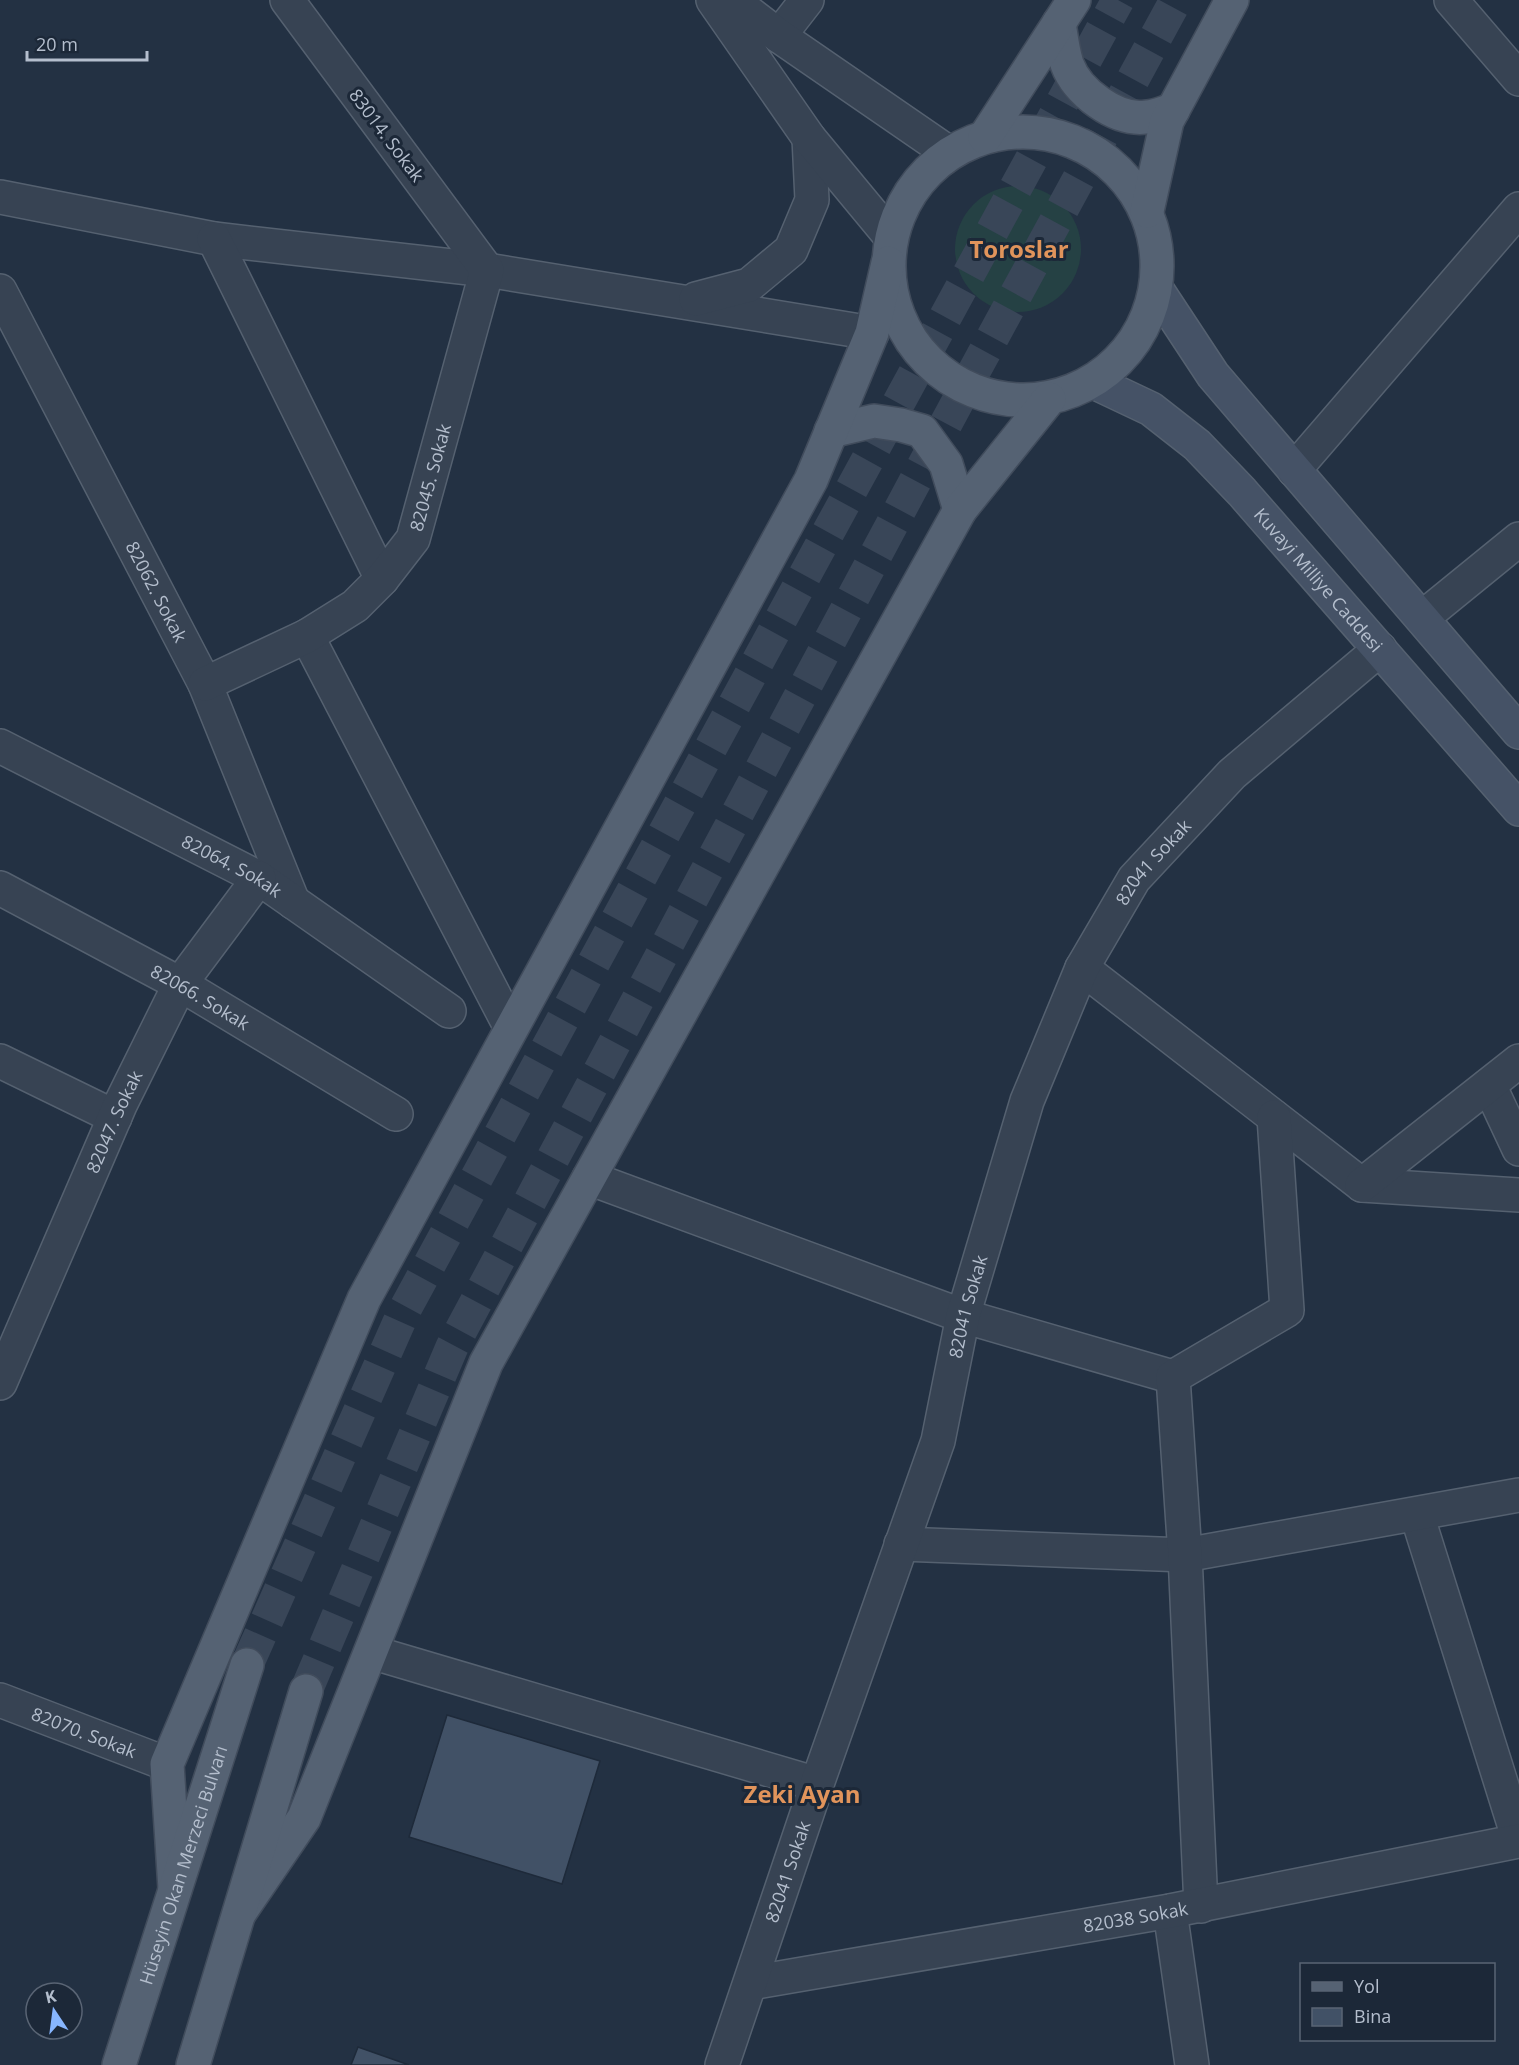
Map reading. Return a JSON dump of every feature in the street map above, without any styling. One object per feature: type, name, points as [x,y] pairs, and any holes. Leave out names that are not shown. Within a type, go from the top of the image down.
[{"type":"main road","points":[[1148,211],[1167,121],[1232,0]]},
{"type":"main road","points":[[1066,12],[1067,64],[1081,89],[1092,100],[1126,115],[1146,118],[1173,110]]},
{"type":"main road","points":[[985,137],[1066,12]]},
{"type":"main road","points":[[175,1888],[167,1764],[364,1299],[811,480],[872,333],[900,202],[949,153],[985,137],[1024,131],[1062,137],[1098,153],[1127,178],[1148,211],[1158,250],[1157,290],[1140,334],[1123,358],[1094,382],[1072,393],[1049,399],[1009,400],[969,390],[936,369],[909,339],[893,302],[890,250]]},
{"type":"main road","points":[[1157,290],[1213,375],[1519,732]]},
{"type":"main road","name":"Kuvayi Milliye Caddesi","points":[[1094,382],[1151,409],[1197,445],[1242,492],[1519,809]]},
{"type":"main road","points":[[240,1912],[304,1818],[486,1363],[960,510],[1049,399]]},
{"type":"main road","points":[[831,431],[874,421],[922,431],[946,464],[960,510]]},
{"type":"main road","name":"Hüseyin Okan Merzeci Bulvarı","points":[[119,2065],[247,1665]]},
{"type":"main road","points":[[193,2065],[306,1691]]},
{"type":"street","name":"83014. Sokak","points":[[287,0],[487,270]]},
{"type":"street","points":[[713,0],[890,250]]},
{"type":"street","points":[[732,0],[779,36],[949,153]]},
{"type":"street","points":[[779,36],[807,0]]},
{"type":"street","points":[[1451,0],[1519,79]]},
{"type":"street","points":[[684,303],[749,285],[791,250],[812,200],[809,138]]},
{"type":"street","points":[[0,197],[214,239],[487,270],[872,333]]},
{"type":"street","points":[[1294,470],[1519,209]]},
{"type":"street","points":[[214,239],[382,579]]},
{"type":"street","name":"82045. Sokak","points":[[205,684],[307,636],[355,606],[382,579],[413,539],[487,270]]},
{"type":"street","name":"82062. Sokak","points":[[0,291],[205,684],[293,902]]},
{"type":"street","points":[[1422,618],[1519,539]]},
{"type":"street","points":[[307,636],[511,1028]]},
{"type":"street","name":"82041 Sokak","points":[[722,2065],[817,1784],[938,1442],[963,1316],[1027,1101],[1082,968],[1134,879],[1232,774],[1380,649]]},
{"type":"street","name":"82064. Sokak","points":[[0,746],[259,878],[449,1011]]},
{"type":"street","name":"82047. Sokak","points":[[0,1383],[115,1117],[180,984],[259,878]]},
{"type":"street","name":"82066. Sokak","points":[[0,888],[180,984],[396,1113]]},
{"type":"street","points":[[1082,968],[1362,1185],[1519,1194]]},
{"type":"street","points":[[0,1061],[115,1117]]},
{"type":"street","points":[[1362,1185],[1519,1061]]},
{"type":"street","points":[[1489,1085],[1519,1149]]},
{"type":"street","points":[[589,1178],[963,1316],[1173,1377],[1287,1310],[1274,1117]]},
{"type":"street","points":[[1173,1377],[1185,1555],[1202,1905]]},
{"type":"street","points":[[901,1544],[1185,1555],[1519,1496]]},
{"type":"street","points":[[1417,1515],[1519,1841]]},
{"type":"street","points":[[370,1652],[817,1784]]},
{"type":"street","name":"82070. Sokak","points":[[0,1700],[167,1764]]},
{"type":"street","name":"82038 Sokak","points":[[751,1983],[1170,1911],[1519,1841]]},
{"type":"street","points":[[1170,1911],[1192,2065]]},
{"type":"green space","points":[[1018,186],[1042,191],[1062,205],[1076,225],[1081,249],[1076,273],[1062,293],[1042,307],[1018,312],[994,307],[974,293],[960,273],[955,249],[960,225],[974,205],[994,191]]},
{"type":"building","points":[[447,1715],[600,1761],[562,1884],[409,1837]]},
{"type":"building","points":[[358,2047],[409,2065],[351,2065]]},
{"type":"tunnel","points":[[247,1665],[404,1311],[1118,0]]},
{"type":"tunnel","points":[[306,1691],[452,1347],[965,388],[1176,0]]},
{"type":"district","name":"Toroslar","points":[[1019,248]]},
{"type":"district","name":"Zeki Ayan","points":[[802,1793]]}]
